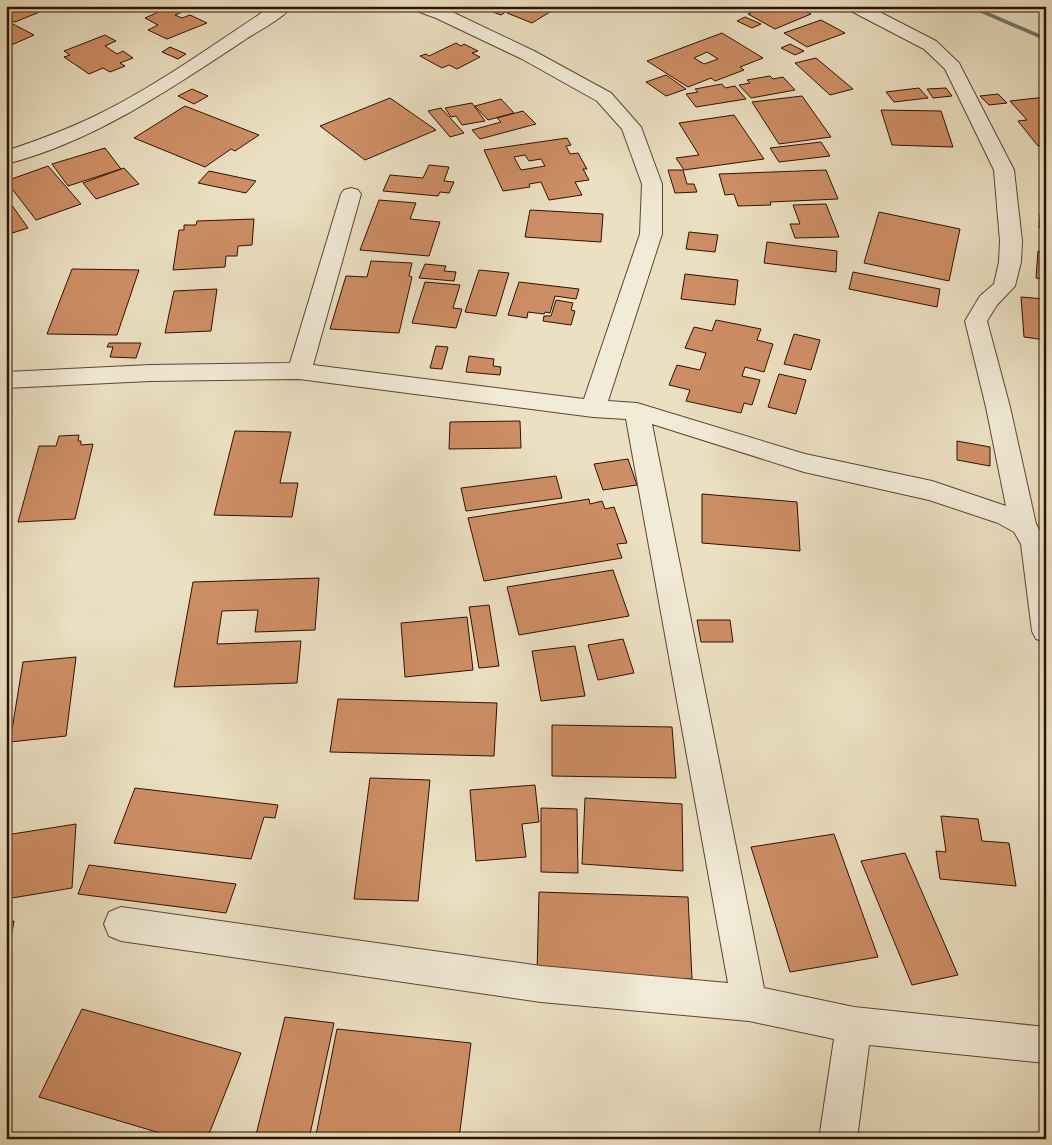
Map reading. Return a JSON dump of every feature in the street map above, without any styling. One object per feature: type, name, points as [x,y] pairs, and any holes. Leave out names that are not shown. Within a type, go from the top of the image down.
[{"type":"street","points":[[6,158],[64,137],[102,120],[157,89],[284,6]]},
{"type":"street","points":[[420,6],[442,14],[528,55],[604,97],[631,127],[652,184],[651,234],[593,409]]},
{"type":"street","points":[[855,6],[930,45],[953,67],[1004,170],[1011,241],[1010,262],[1004,286],[988,301],[976,321],[998,407],[1023,525],[1034,544],[1046,631]]},
{"type":"street","points":[[299,371],[351,194]]},
{"type":"street","points":[[6,380],[150,373],[299,371],[593,409],[637,411],[804,463],[932,491],[1007,516],[1023,525]]},
{"type":"street","points":[[637,411],[749,1003]]},
{"type":"street","points":[[122,924],[541,984],[749,1003],[854,1025],[1046,1045]]},
{"type":"street","points":[[838,1139],[854,1025]]},
{"type":"building","points":[[6,6],[34,6],[42,11],[6,24]]},
{"type":"building","points":[[490,6],[503,6],[510,9],[501,15],[485,9]]},
{"type":"building","points":[[519,6],[558,7],[532,23],[507,13]]},
{"type":"building","points":[[767,6],[796,6],[811,14],[775,29],[748,14]]},
{"type":"building","points":[[170,7],[182,12],[175,15],[182,18],[190,15],[207,23],[167,39],[148,30],[158,25],[145,18]]},
{"type":"building","points":[[745,17],[761,24],[752,28],[737,21]]},
{"type":"building","points":[[821,20],[845,33],[807,47],[784,33]]},
{"type":"building","points":[[11,23],[34,35],[7,47],[6,25]]},
{"type":"building","points":[[722,33],[763,58],[740,67],[744,70],[715,81],[711,78],[688,87],[647,61]],"holes":[[[707,52],[718,59],[704,64],[694,58]]]},
{"type":"building","points":[[105,35],[116,41],[105,46],[117,54],[123,51],[133,58],[120,63],[125,66],[110,72],[103,68],[89,74],[64,57],[70,55],[64,51]]},
{"type":"building","points":[[456,43],[461,46],[464,44],[478,51],[472,53],[480,57],[457,69],[449,65],[442,68],[420,56],[426,54],[429,56]]},
{"type":"building","points":[[790,44],[804,51],[795,55],[781,48]]},
{"type":"building","points":[[170,47],[186,54],[178,59],[162,52]]},
{"type":"building","points":[[816,58],[853,89],[830,95],[795,63]]},
{"type":"building","points":[[666,75],[686,89],[666,96],[646,82]]},
{"type":"building","points":[[770,76],[773,79],[783,77],[795,90],[751,98],[739,85],[750,83],[747,80]]},
{"type":"building","points":[[722,84],[725,88],[735,86],[746,99],[696,107],[686,94],[698,92],[695,89]]},
{"type":"building","points":[[919,88],[928,98],[894,102],[886,92]]},
{"type":"building","points":[[946,88],[952,96],[933,98],[927,89]]},
{"type":"building","points":[[192,89],[208,96],[194,104],[178,96]]},
{"type":"building","points":[[998,94],[1007,103],[989,105],[980,96]]},
{"type":"building","points":[[802,96],[831,137],[779,144],[752,102]]},
{"type":"building","points":[[1046,97],[1046,145],[1038,146],[1018,121],[1027,120],[1010,101]]},
{"type":"building","points":[[390,98],[436,130],[365,160],[320,126]]},
{"type":"building","points":[[501,99],[514,113],[488,120],[475,106]]},
{"type":"building","points":[[472,103],[485,121],[462,125],[456,116],[451,117],[445,108]]},
{"type":"building","points":[[185,106],[259,135],[235,151],[231,149],[205,167],[134,138]]},
{"type":"building","points":[[441,108],[464,133],[450,137],[428,111]]},
{"type":"building","points":[[881,110],[941,111],[953,147],[892,145]]},
{"type":"building","points":[[523,111],[536,124],[480,139],[472,130],[501,122],[497,118]]},
{"type":"building","points":[[734,115],[764,159],[684,170],[676,158],[699,155],[679,123]]},
{"type":"building","points":[[567,138],[571,145],[566,146],[570,154],[578,153],[587,169],[583,169],[589,180],[575,182],[582,195],[549,200],[541,182],[529,184],[530,187],[503,191],[484,150]],"holes":[[[525,155],[529,161],[541,159],[545,166],[521,170],[514,157]]]},
{"type":"building","points":[[821,142],[830,156],[779,162],[770,148]]},
{"type":"building","points":[[105,148],[121,169],[68,186],[52,164]]},
{"type":"building","points":[[429,165],[449,167],[444,181],[454,182],[449,193],[440,192],[438,196],[383,191],[390,175],[423,178]]},
{"type":"building","points":[[48,166],[81,204],[36,220],[6,181]]},
{"type":"building","points":[[124,168],[139,184],[96,199],[83,183]]},
{"type":"building","points":[[668,170],[683,170],[687,184],[694,184],[697,192],[675,193]]},
{"type":"building","points":[[826,170],[838,199],[770,202],[771,205],[738,206],[734,194],[725,195],[719,174]]},
{"type":"building","points":[[209,171],[256,181],[246,193],[198,183]]},
{"type":"building","points":[[6,197],[28,228],[6,235]]},
{"type":"building","points":[[379,200],[416,203],[410,219],[440,222],[429,256],[360,250]]},
{"type":"building","points":[[826,204],[839,237],[795,238],[790,224],[800,224],[793,205]]},
{"type":"building","points":[[530,210],[603,214],[601,242],[525,237]]},
{"type":"building","points":[[879,212],[960,229],[949,281],[864,263]]},
{"type":"building","points":[[1040,214],[1046,215],[1046,229],[1039,228]]},
{"type":"building","points":[[254,219],[252,245],[238,246],[237,256],[226,256],[225,267],[173,270],[179,230],[184,230],[184,225],[196,225],[197,221]]},
{"type":"building","points":[[689,232],[718,235],[715,252],[686,249]]},
{"type":"building","points":[[767,242],[837,251],[836,272],[764,263]]},
{"type":"building","points":[[1038,251],[1046,252],[1046,280],[1036,278]]},
{"type":"building","points":[[371,261],[412,263],[409,276],[412,277],[399,333],[330,329],[346,276],[367,277]]},
{"type":"building","points":[[425,264],[446,266],[444,271],[456,272],[454,281],[419,278]]},
{"type":"building","points":[[72,269],[139,270],[117,335],[47,334]]},
{"type":"building","points":[[479,270],[509,273],[496,316],[465,312]]},
{"type":"building","points":[[853,272],[940,289],[937,307],[849,289]]},
{"type":"building","points":[[685,274],[738,280],[735,305],[681,299]]},
{"type":"building","points":[[425,282],[460,285],[453,308],[462,309],[456,328],[412,323]]},
{"type":"building","points":[[519,282],[579,289],[576,299],[555,296],[550,313],[528,312],[527,318],[508,315]]},
{"type":"building","points":[[217,289],[211,331],[165,333],[174,291]]},
{"type":"building","points":[[1021,297],[1044,299],[1046,340],[1024,337]]},
{"type":"building","points":[[556,300],[573,303],[571,310],[575,311],[571,325],[543,321],[544,316],[551,316]]},
{"type":"building","points":[[716,320],[761,329],[757,340],[773,344],[764,372],[745,367],[742,376],[760,380],[752,405],[744,403],[741,413],[686,401],[690,390],[669,385],[677,365],[700,370],[706,353],[685,348],[694,327],[712,331]]},
{"type":"building","points":[[794,334],[820,340],[811,370],[784,364]]},
{"type":"building","points":[[109,343],[141,343],[136,358],[110,357],[113,347],[107,347]]},
{"type":"building","points":[[436,346],[448,347],[442,369],[430,368]]},
{"type":"building","points":[[469,356],[494,359],[493,366],[501,367],[500,375],[466,372]]},
{"type":"building","points":[[779,374],[806,380],[796,414],[768,407]]},
{"type":"building","points":[[520,421],[521,448],[449,449],[450,422]]},
{"type":"building","points":[[235,431],[291,432],[280,483],[298,483],[292,517],[214,515]]},
{"type":"building","points":[[79,435],[78,441],[81,441],[81,445],[93,444],[75,519],[18,522],[39,446],[56,446],[59,436]]},
{"type":"building","points":[[957,441],[990,447],[990,466],[957,460]]},
{"type":"building","points":[[628,459],[637,485],[603,490],[594,464]]},
{"type":"building","points":[[556,476],[562,498],[466,511],[461,488]]},
{"type":"building","points":[[702,494],[797,502],[800,551],[702,543]]},
{"type":"building","points":[[589,499],[590,504],[602,501],[605,509],[614,507],[627,543],[617,544],[622,558],[484,581],[468,518]]},
{"type":"building","points":[[613,570],[629,616],[519,635],[507,587]]},
{"type":"building","points":[[319,578],[315,630],[255,632],[258,610],[222,611],[217,644],[301,641],[297,683],[174,687],[193,582]]},
{"type":"building","points":[[489,605],[499,666],[479,668],[469,607]]},
{"type":"building","points":[[467,617],[473,670],[405,677],[401,623]]},
{"type":"building","points":[[697,620],[730,620],[733,642],[701,642]]},
{"type":"building","points":[[6,622],[12,622],[6,646]]},
{"type":"building","points":[[623,639],[634,673],[598,680],[588,645]]},
{"type":"building","points":[[575,646],[585,696],[541,701],[532,651]]},
{"type":"building","points":[[76,657],[66,736],[10,742],[23,662]]},
{"type":"building","points":[[338,699],[497,703],[494,756],[330,752]]},
{"type":"building","points":[[552,725],[672,727],[676,778],[552,776]]},
{"type":"building","points":[[370,778],[430,780],[418,901],[354,899]]},
{"type":"building","points":[[535,785],[539,822],[522,824],[526,857],[476,861],[470,790]]},
{"type":"building","points":[[135,788],[278,805],[275,818],[264,817],[251,859],[114,843]]},
{"type":"building","points":[[585,798],[682,804],[683,871],[582,864]]},
{"type":"building","points":[[541,808],[577,809],[578,873],[541,872]]},
{"type":"building","points":[[941,816],[978,819],[982,841],[1009,843],[1016,886],[940,879],[936,851],[946,852]]},
{"type":"building","points":[[76,824],[72,888],[6,899],[6,835]]},
{"type":"building","points":[[834,834],[878,957],[790,972],[751,847]]},
{"type":"building","points":[[905,853],[958,975],[912,985],[861,861]]},
{"type":"building","points":[[89,865],[236,884],[226,913],[78,894]]},
{"type":"building","points":[[539,892],[688,897],[692,979],[537,973]]},
{"type":"building","points":[[14,921],[10,944],[6,945],[6,922]]},
{"type":"building","points":[[82,1009],[241,1053],[207,1139],[180,1139],[39,1097]]},
{"type":"building","points":[[285,1017],[334,1023],[309,1139],[255,1139]]},
{"type":"building","points":[[337,1029],[471,1043],[459,1139],[349,1139],[316,1135]]},
{"type":"waterway","points":[[968,6],[1046,39]]}]
